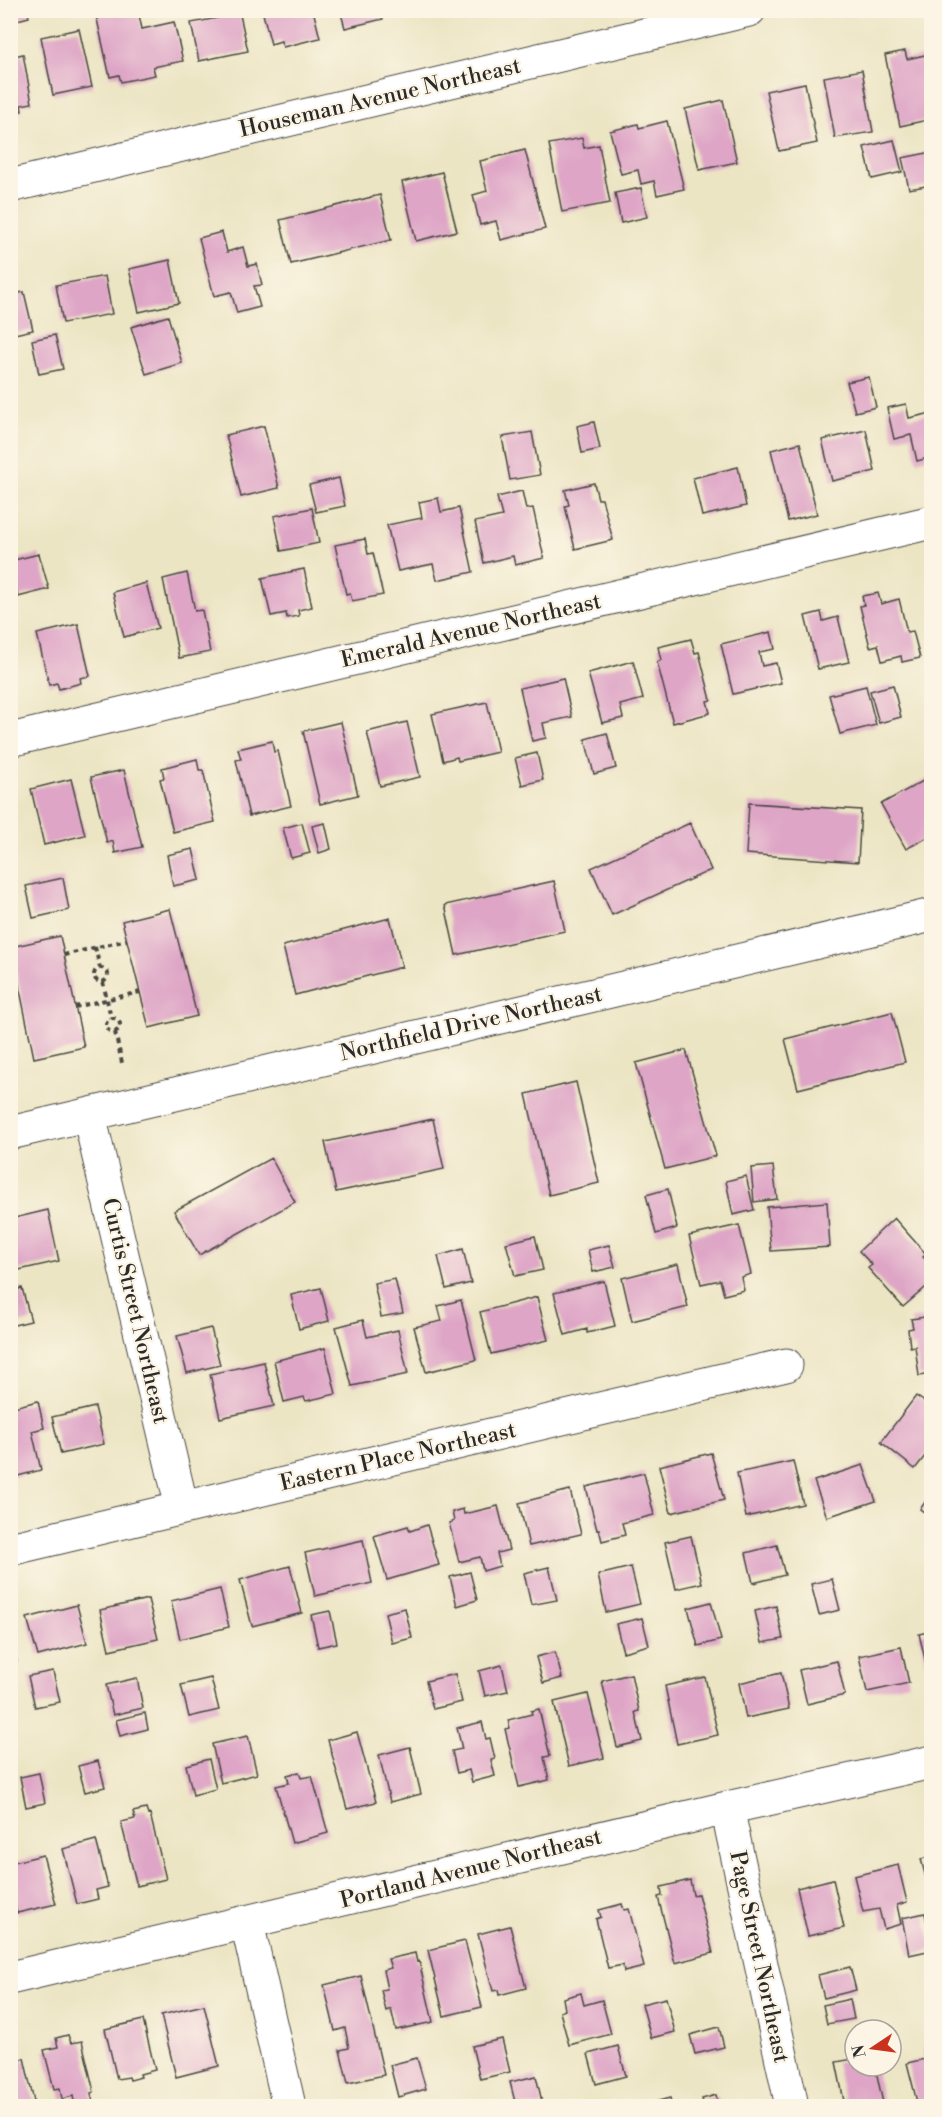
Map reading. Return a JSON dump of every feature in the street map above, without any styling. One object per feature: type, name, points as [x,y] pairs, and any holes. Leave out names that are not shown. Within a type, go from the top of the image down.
[{"type":"street","name":"Houseman Avenue Northeast","points":[[10,186],[749,10]]},
{"type":"street","name":"Emerald Avenue Northeast","points":[[10,740],[932,522]]},
{"type":"street","name":"Northfield Drive Northeast","points":[[10,1133],[932,915]]},
{"type":"street","name":"Curtis Street Northeast","points":[[89,1115],[182,1508]]},
{"type":"street","name":"Eastern Place Northeast","points":[[10,1549],[786,1365]]},
{"type":"street","name":"Portland Avenue Northeast","points":[[10,1978],[727,1808],[932,1762]]},
{"type":"street","name":"Page Street Northeast","points":[[727,1808],[792,2106]]},
{"type":"street","points":[[247,1923],[289,2106]]},
{"type":"path","points":[[64,954],[127,940]]},
{"type":"path","points":[[95,947],[100,968]]},
{"type":"path","points":[[100,968],[105,968],[108,972],[107,979],[103,982],[99,982],[94,977],[94,972],[100,968]]},
{"type":"path","points":[[103,982],[111,1018]]},
{"type":"path","points":[[75,1007],[140,992]]},
{"type":"path","points":[[111,1018],[120,1022],[121,1027],[115,1032]]},
{"type":"path","points":[[111,1018],[106,1027],[111,1032],[115,1032]]},
{"type":"path","points":[[115,1032],[123,1067]]},
{"type":"building","points":[[10,10],[27,10],[29,17],[10,22]]},
{"type":"building","points":[[115,10],[138,10],[142,29],[174,22],[183,61],[153,67],[155,75],[121,82],[119,75],[110,77],[96,15]]},
{"type":"building","points":[[216,10],[239,10],[248,51],[199,61],[191,23],[218,18]]},
{"type":"building","points":[[262,10],[313,10],[320,38],[283,47],[281,41],[271,44]]},
{"type":"building","points":[[340,10],[381,10],[383,19],[345,28]]},
{"type":"building","points":[[79,29],[92,87],[53,95],[41,37]]},
{"type":"building","points":[[905,51],[907,59],[925,55],[932,85],[932,119],[900,126],[885,55]]},
{"type":"building","points":[[23,54],[32,103],[21,105],[22,111],[10,114],[10,57]]},
{"type":"building","points":[[862,70],[873,132],[835,138],[824,77]]},
{"type":"building","points":[[805,83],[817,143],[779,151],[766,91]]},
{"type":"building","points":[[723,100],[737,162],[699,170],[685,109]]},
{"type":"building","points":[[667,121],[684,189],[657,195],[654,181],[641,184],[638,170],[621,174],[610,131],[638,124],[639,128]]},
{"type":"building","points":[[582,138],[584,148],[599,145],[610,203],[562,212],[549,144]]},
{"type":"building","points":[[894,140],[902,172],[872,179],[864,147]]},
{"type":"building","points":[[525,150],[545,229],[501,240],[496,221],[480,225],[473,195],[487,191],[480,161]]},
{"type":"building","points":[[932,152],[932,185],[909,189],[902,158]]},
{"type":"building","points":[[442,172],[457,231],[416,241],[402,182]]},
{"type":"building","points":[[641,188],[647,217],[621,223],[615,193]]},
{"type":"building","points":[[380,195],[391,240],[291,264],[280,220]]},
{"type":"building","points":[[222,232],[227,252],[243,247],[248,266],[257,264],[262,285],[254,286],[260,307],[237,313],[231,292],[214,296],[199,238]]},
{"type":"building","points":[[170,260],[179,303],[139,312],[129,269]]},
{"type":"building","points":[[105,276],[112,314],[63,323],[56,285]]},
{"type":"building","points":[[24,292],[33,330],[10,335],[10,295]]},
{"type":"building","points":[[168,316],[182,363],[146,374],[131,327]]},
{"type":"building","points":[[55,335],[63,369],[39,374],[32,340]]},
{"type":"building","points":[[869,377],[876,407],[855,412],[847,382]]},
{"type":"building","points":[[906,404],[909,418],[932,413],[932,457],[917,461],[911,435],[894,439],[887,408]]},
{"type":"building","points":[[594,422],[600,449],[582,453],[577,426]]},
{"type":"building","points":[[264,426],[279,488],[241,497],[226,435]]},
{"type":"building","points":[[866,430],[875,471],[832,481],[822,440]]},
{"type":"building","points":[[532,432],[540,475],[510,480],[502,437]]},
{"type":"building","points":[[800,443],[817,514],[788,521],[771,450]]},
{"type":"building","points":[[738,467],[746,506],[702,516],[693,478]]},
{"type":"building","points":[[339,478],[345,506],[316,512],[309,485]]},
{"type":"building","points":[[594,483],[598,499],[602,499],[613,540],[575,549],[565,506],[569,505],[565,490]]},
{"type":"building","points":[[522,491],[526,509],[533,508],[544,558],[515,565],[513,556],[484,563],[475,522],[502,516],[497,497]]},
{"type":"building","points":[[438,498],[441,512],[459,508],[473,572],[437,580],[433,564],[398,571],[387,525],[422,518],[419,502]]},
{"type":"building","points":[[312,508],[319,543],[281,551],[274,516]]},
{"type":"building","points":[[365,539],[368,554],[373,553],[383,595],[352,601],[350,593],[346,594],[335,545]]},
{"type":"building","points":[[39,554],[49,589],[18,597],[10,561]]},
{"type":"building","points":[[304,569],[312,607],[298,610],[299,616],[287,618],[286,613],[271,616],[262,578]]},
{"type":"building","points":[[187,573],[195,611],[202,610],[210,652],[179,658],[163,579]]},
{"type":"building","points":[[146,583],[158,628],[124,637],[113,592]]},
{"type":"building","points":[[878,593],[881,604],[899,599],[907,632],[913,631],[920,658],[902,662],[901,656],[882,661],[878,645],[870,647],[860,606],[864,605],[862,596]]},
{"type":"building","points":[[821,612],[823,621],[838,617],[849,662],[818,669],[805,616]]},
{"type":"building","points":[[78,624],[90,676],[80,678],[81,683],[59,689],[57,683],[49,685],[37,634]]},
{"type":"building","points":[[771,632],[775,649],[759,652],[762,666],[776,663],[781,683],[733,694],[721,644]]},
{"type":"building","points":[[691,639],[695,653],[699,652],[711,700],[707,701],[710,713],[673,723],[657,662],[661,660],[658,647]]},
{"type":"building","points":[[633,661],[643,699],[620,705],[623,718],[602,723],[588,673]]},
{"type":"building","points":[[563,678],[572,717],[543,723],[546,738],[532,741],[520,688]]},
{"type":"building","points":[[893,685],[901,717],[879,723],[870,691]]},
{"type":"building","points":[[866,686],[876,725],[840,734],[829,695]]},
{"type":"building","points":[[487,702],[498,752],[458,761],[457,757],[443,761],[432,714]]},
{"type":"building","points":[[341,722],[358,795],[320,804],[303,731]]},
{"type":"building","points":[[407,722],[420,777],[380,786],[367,732]]},
{"type":"building","points":[[607,733],[616,768],[594,774],[585,739]]},
{"type":"building","points":[[272,741],[274,752],[278,751],[291,806],[249,816],[236,760],[241,759],[238,749]]},
{"type":"building","points":[[537,753],[543,780],[522,785],[515,758]]},
{"type":"building","points":[[197,759],[199,770],[203,770],[215,822],[173,832],[160,779],[164,778],[162,768]]},
{"type":"building","points":[[124,770],[142,847],[115,853],[113,841],[107,843],[91,777]]},
{"type":"building","points":[[932,776],[932,835],[906,849],[881,804]]},
{"type":"building","points":[[71,779],[85,835],[44,845],[31,789]]},
{"type":"building","points":[[749,803],[861,810],[858,862],[746,854]]},
{"type":"building","points":[[302,823],[310,853],[291,858],[283,828]]},
{"type":"building","points":[[325,823],[331,849],[319,853],[312,826]]},
{"type":"building","points":[[690,823],[711,870],[612,915],[591,868]]},
{"type":"building","points":[[193,849],[200,880],[173,886],[167,855]]},
{"type":"building","points":[[63,878],[69,910],[33,918],[26,886]]},
{"type":"building","points":[[554,881],[565,931],[456,955],[445,905]]},
{"type":"building","points":[[170,909],[197,1016],[149,1028],[122,921]]},
{"type":"building","points":[[390,918],[402,967],[295,995],[283,946]]},
{"type":"building","points":[[60,936],[84,1047],[34,1058],[11,947]]},
{"type":"building","points":[[892,1012],[905,1062],[798,1089],[785,1039]]},
{"type":"building","points":[[686,1050],[716,1156],[665,1169],[636,1063]]},
{"type":"building","points":[[576,1082],[599,1183],[549,1195],[526,1094]]},
{"type":"building","points":[[433,1119],[444,1169],[336,1192],[325,1142]]},
{"type":"building","points":[[271,1158],[295,1202],[199,1255],[174,1211]]},
{"type":"building","points":[[773,1166],[777,1199],[754,1202],[751,1168]]},
{"type":"building","points":[[746,1176],[754,1210],[733,1215],[726,1181]]},
{"type":"building","points":[[668,1189],[677,1228],[656,1234],[646,1195]]},
{"type":"building","points":[[827,1202],[830,1247],[771,1251],[767,1207]]},
{"type":"building","points":[[48,1210],[59,1261],[10,1272],[10,1219]]},
{"type":"building","points":[[894,1218],[926,1254],[923,1257],[932,1266],[932,1282],[903,1307],[868,1268],[872,1265],[859,1251]]},
{"type":"building","points":[[739,1225],[751,1274],[741,1277],[744,1290],[724,1295],[720,1280],[701,1284],[689,1236]]},
{"type":"building","points":[[535,1236],[543,1270],[515,1276],[506,1243]]},
{"type":"building","points":[[609,1245],[615,1267],[593,1272],[588,1250]]},
{"type":"building","points":[[463,1249],[471,1283],[446,1289],[438,1256]]},
{"type":"building","points":[[678,1264],[688,1307],[632,1321],[622,1278]]},
{"type":"building","points":[[395,1279],[403,1313],[381,1317],[374,1283]]},
{"type":"building","points":[[604,1281],[615,1326],[587,1333],[587,1329],[565,1335],[554,1293]]},
{"type":"building","points":[[22,1288],[31,1321],[10,1326],[10,1291]]},
{"type":"building","points":[[321,1288],[329,1321],[299,1329],[291,1295]]},
{"type":"building","points":[[537,1297],[548,1340],[491,1354],[480,1312]]},
{"type":"building","points":[[461,1300],[476,1360],[426,1372],[414,1327],[442,1321],[438,1306]]},
{"type":"building","points":[[932,1316],[932,1374],[919,1376],[915,1346],[910,1347],[908,1329],[913,1328],[911,1319]]},
{"type":"building","points":[[363,1320],[367,1337],[398,1330],[408,1374],[352,1386],[336,1327]]},
{"type":"building","points":[[211,1328],[220,1365],[187,1373],[177,1336]]},
{"type":"building","points":[[325,1348],[336,1394],[306,1401],[304,1397],[284,1402],[274,1361]]},
{"type":"building","points":[[264,1362],[274,1406],[220,1418],[210,1374]]},
{"type":"building","points":[[916,1396],[932,1407],[932,1447],[915,1469],[881,1442]]},
{"type":"building","points":[[38,1401],[44,1428],[32,1431],[41,1470],[10,1478],[10,1408]]},
{"type":"building","points":[[95,1407],[104,1444],[61,1454],[52,1417]]},
{"type":"building","points":[[711,1453],[724,1500],[671,1513],[659,1466]]},
{"type":"building","points":[[793,1461],[803,1504],[746,1517],[737,1473]]},
{"type":"building","points":[[863,1465],[876,1501],[827,1517],[814,1481]]},
{"type":"building","points":[[644,1473],[654,1515],[622,1523],[625,1535],[602,1541],[586,1487]]},
{"type":"building","points":[[570,1490],[581,1534],[529,1546],[519,1503]]},
{"type":"building","points":[[932,1493],[932,1518],[920,1509]]},
{"type":"building","points":[[498,1506],[509,1550],[497,1553],[500,1566],[483,1571],[480,1557],[459,1562],[449,1523],[454,1521],[452,1512],[463,1509],[464,1514]]},
{"type":"building","points":[[427,1525],[439,1565],[387,1580],[374,1536],[408,1526],[410,1531]]},
{"type":"building","points":[[691,1536],[702,1583],[676,1589],[665,1542]]},
{"type":"building","points":[[363,1540],[372,1583],[315,1596],[305,1553]]},
{"type":"building","points":[[777,1545],[785,1575],[753,1583],[746,1553]]},
{"type":"building","points":[[290,1566],[302,1613],[252,1626],[240,1580]]},
{"type":"building","points":[[549,1567],[557,1600],[531,1605],[524,1573]]},
{"type":"building","points":[[631,1567],[640,1604],[606,1612],[598,1575]]},
{"type":"building","points":[[470,1572],[477,1600],[457,1606],[450,1577]]},
{"type":"building","points":[[832,1579],[840,1610],[819,1615],[811,1584]]},
{"type":"building","points":[[220,1589],[229,1627],[180,1639],[171,1601]]},
{"type":"building","points":[[148,1599],[158,1639],[109,1650],[100,1610]]},
{"type":"building","points":[[711,1602],[721,1640],[698,1646],[688,1608]]},
{"type":"building","points":[[77,1605],[87,1643],[38,1656],[27,1618]]},
{"type":"building","points":[[776,1606],[783,1639],[762,1643],[755,1611]]},
{"type":"building","points":[[405,1608],[412,1638],[392,1643],[385,1613]]},
{"type":"building","points":[[330,1611],[337,1643],[318,1647],[311,1615]]},
{"type":"building","points":[[642,1618],[649,1645],[623,1652],[616,1624]]},
{"type":"building","points":[[932,1631],[932,1684],[931,1684],[919,1634]]},
{"type":"building","points":[[10,1639],[17,1661],[10,1663]]},
{"type":"building","points":[[901,1647],[909,1683],[867,1692],[859,1656]]},
{"type":"building","points":[[555,1652],[562,1678],[543,1683],[536,1657]]},
{"type":"building","points":[[837,1661],[845,1695],[807,1704],[799,1670]]},
{"type":"building","points":[[502,1665],[508,1691],[485,1696],[479,1671]]},
{"type":"building","points":[[53,1671],[60,1702],[35,1707],[28,1676]]},
{"type":"building","points":[[781,1673],[789,1709],[746,1718],[739,1683]]},
{"type":"building","points":[[455,1674],[462,1702],[433,1709],[426,1681]]},
{"type":"building","points":[[631,1674],[639,1711],[635,1712],[642,1741],[617,1747],[602,1681]]},
{"type":"building","points":[[705,1677],[718,1735],[677,1744],[665,1686]]},
{"type":"building","points":[[137,1678],[143,1708],[113,1715],[106,1685]]},
{"type":"building","points":[[211,1678],[219,1710],[189,1717],[181,1685]]},
{"type":"building","points":[[588,1694],[604,1758],[569,1766],[554,1702]]},
{"type":"building","points":[[539,1709],[550,1756],[544,1757],[549,1780],[519,1787],[505,1729],[510,1728],[508,1720],[532,1714],[531,1711]]},
{"type":"building","points":[[145,1713],[148,1729],[120,1736],[116,1720]]},
{"type":"building","points":[[482,1722],[486,1739],[490,1738],[495,1759],[491,1760],[495,1776],[472,1782],[469,1770],[457,1773],[452,1751],[462,1749],[457,1728]]},
{"type":"building","points":[[357,1732],[376,1802],[347,1809],[328,1740]]},
{"type":"building","points":[[248,1736],[257,1774],[221,1783],[212,1744]]},
{"type":"building","points":[[410,1747],[421,1794],[390,1802],[379,1755]]},
{"type":"building","points":[[209,1759],[216,1789],[193,1795],[186,1765]]},
{"type":"building","points":[[98,1761],[105,1787],[85,1792],[78,1766]]},
{"type":"building","points":[[299,1772],[301,1778],[312,1776],[328,1833],[292,1843],[276,1786],[289,1783],[287,1775]]},
{"type":"building","points":[[39,1773],[45,1803],[26,1807],[20,1777]]},
{"type":"building","points":[[146,1809],[148,1815],[150,1814],[166,1879],[137,1886],[121,1822],[135,1819],[133,1812]]},
{"type":"building","points":[[96,1840],[108,1887],[96,1890],[98,1899],[77,1904],[63,1849]]},
{"type":"building","points":[[43,1855],[56,1904],[17,1913],[10,1888],[10,1863]]},
{"type":"building","points":[[932,1856],[932,1897],[931,1897],[921,1859]]},
{"type":"building","points":[[898,1865],[907,1902],[897,1905],[901,1924],[884,1929],[879,1909],[863,1912],[854,1876]]},
{"type":"building","points":[[833,1879],[844,1928],[808,1936],[797,1888]]},
{"type":"building","points":[[690,1880],[693,1895],[698,1894],[713,1953],[675,1963],[658,1897],[662,1896],[661,1887]]},
{"type":"building","points":[[622,1904],[624,1910],[629,1909],[644,1967],[624,1972],[623,1965],[608,1968],[596,1919],[601,1917],[599,1910]]},
{"type":"building","points":[[925,1913],[932,1950],[909,1955],[902,1918]]},
{"type":"building","points":[[510,1926],[526,1988],[499,1995],[498,1990],[493,1991],[478,1934]]},
{"type":"building","points":[[465,1941],[482,2007],[444,2016],[428,1950]]},
{"type":"building","points":[[415,1953],[417,1962],[419,1961],[433,2022],[396,2030],[391,2009],[386,2011],[381,1990],[387,1989],[383,1970],[391,1968],[388,1959]]},
{"type":"building","points":[[850,1967],[856,1990],[824,1998],[818,1975]]},
{"type":"building","points":[[361,1976],[384,2075],[348,2083],[340,2050],[349,2048],[345,2028],[335,2031],[324,1985]]},
{"type":"building","points":[[581,1993],[584,2005],[602,2000],[611,2034],[569,2045],[560,2012],[565,2010],[563,1998]]},
{"type":"building","points":[[666,1998],[675,2032],[651,2038],[642,2004]]},
{"type":"building","points":[[850,1999],[854,2018],[843,2018],[843,2021],[827,2024],[823,2005]]},
{"type":"building","points":[[204,2005],[219,2066],[176,2077],[161,2015]]},
{"type":"building","points":[[143,2020],[155,2070],[140,2074],[141,2077],[130,2080],[129,2077],[117,2079],[105,2029]]},
{"type":"building","points":[[719,2027],[724,2047],[695,2054],[690,2035]]},
{"type":"building","points":[[68,2035],[71,2043],[82,2041],[94,2092],[91,2093],[94,2106],[75,2106],[73,2096],[62,2099],[60,2088],[54,2089],[44,2050],[58,2047],[56,2038]]},
{"type":"building","points":[[502,2039],[510,2072],[480,2079],[472,2046]]},
{"type":"building","points":[[16,2045],[19,2060],[24,2058],[35,2106],[10,2106],[10,2046]]},
{"type":"building","points":[[618,2046],[626,2076],[596,2084],[588,2054]]},
{"type":"building","points":[[932,2047],[932,2104],[918,2106],[907,2063],[925,2059],[923,2049]]},
{"type":"building","points":[[417,2058],[426,2089],[398,2097],[390,2065]]},
{"type":"building","points":[[843,2061],[843,2078],[878,2078],[883,2103],[845,2106],[836,2062]]},
{"type":"building","points":[[536,2076],[543,2106],[516,2106],[510,2082]]},
{"type":"building","points":[[716,2095],[719,2106],[704,2106],[702,2099]]},
{"type":"building","points":[[670,2098],[672,2106],[648,2106],[647,2104]]}]
